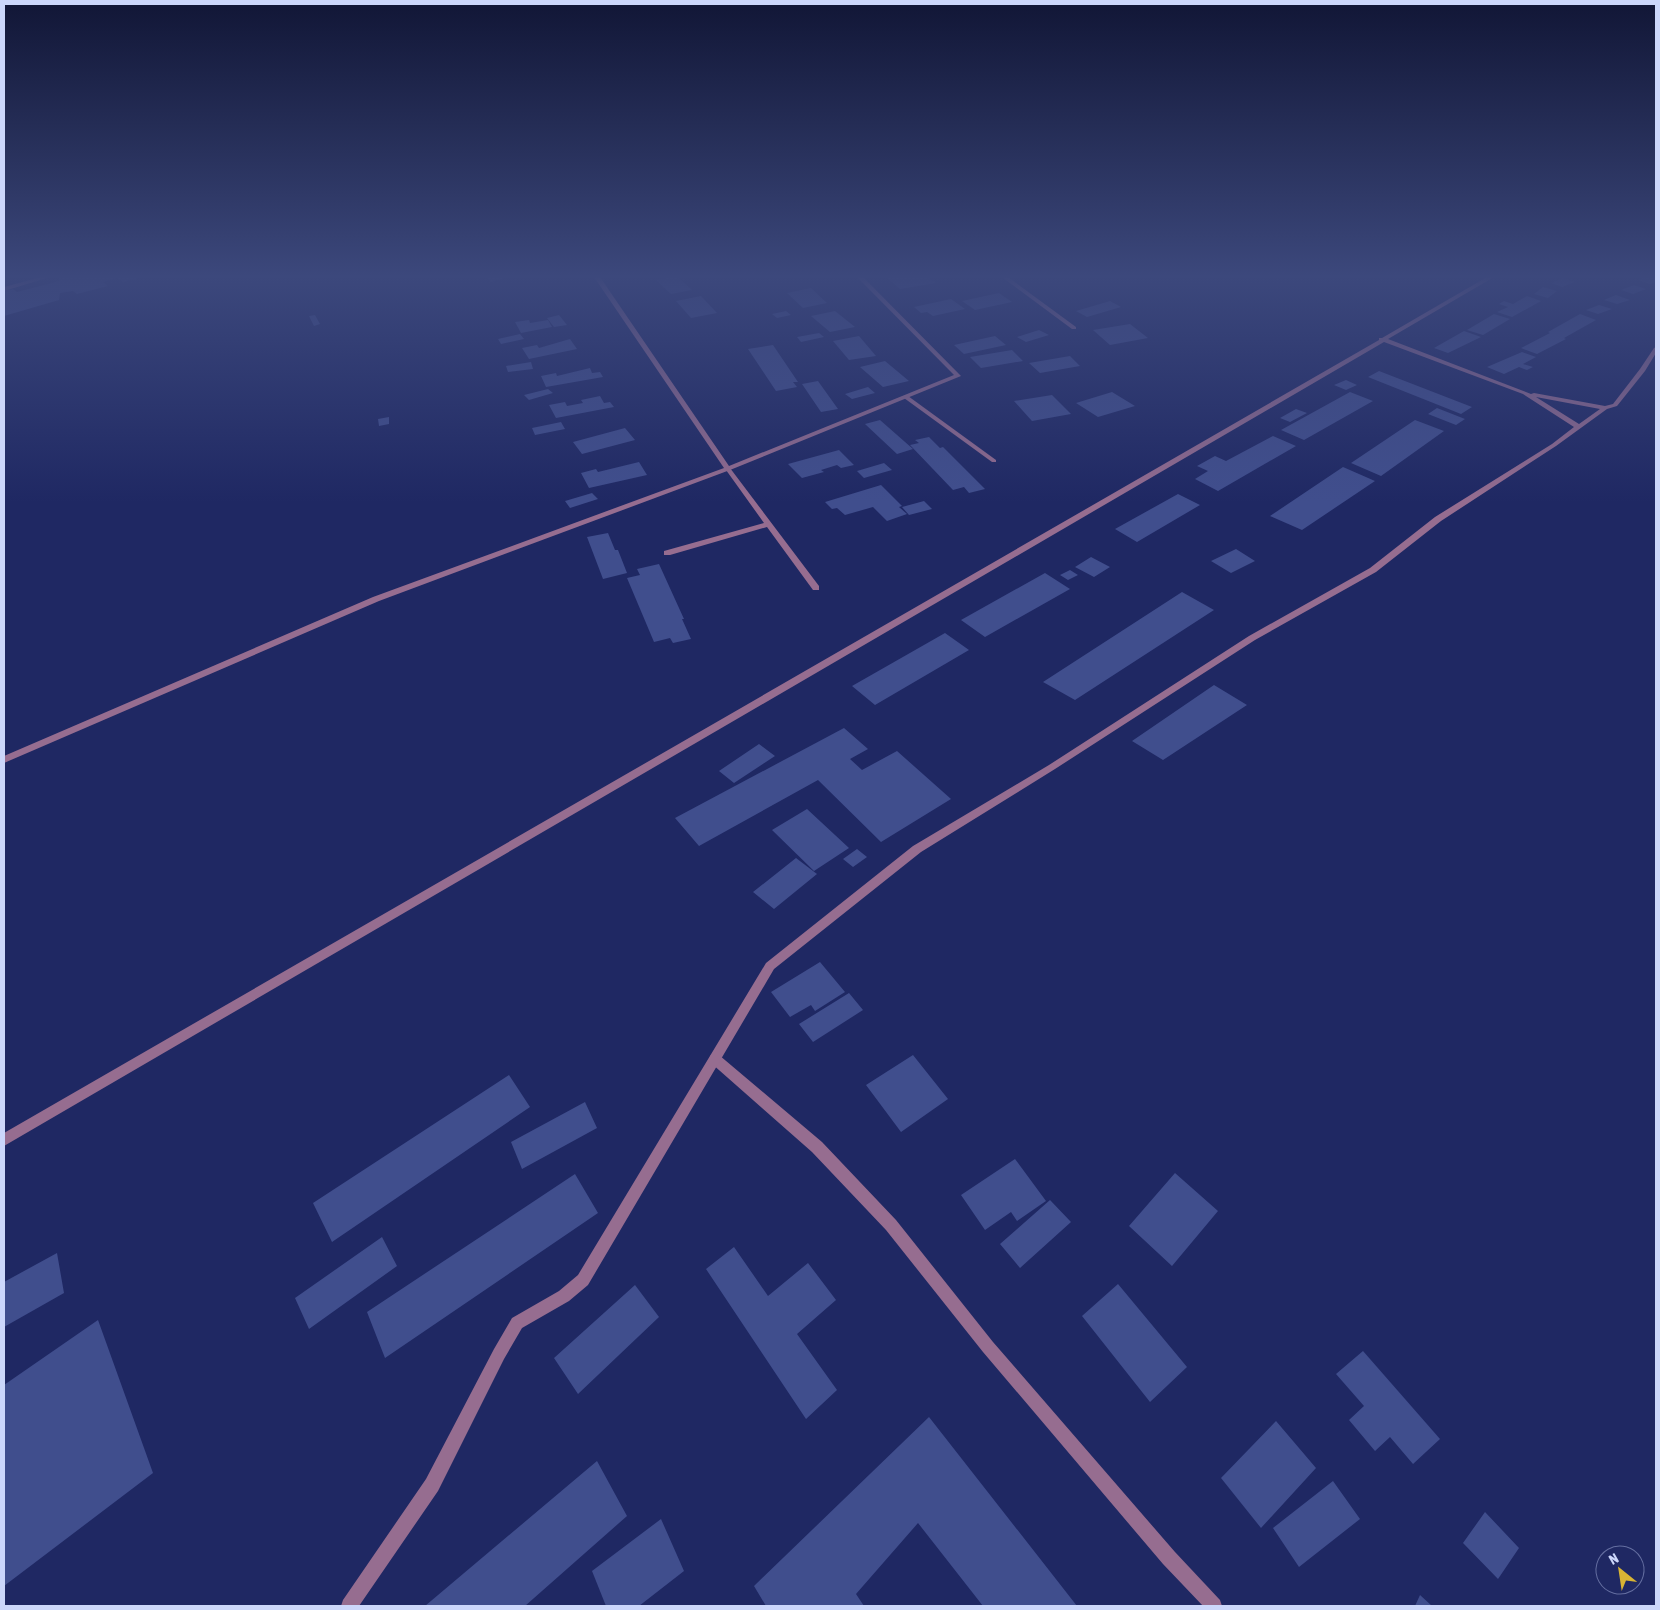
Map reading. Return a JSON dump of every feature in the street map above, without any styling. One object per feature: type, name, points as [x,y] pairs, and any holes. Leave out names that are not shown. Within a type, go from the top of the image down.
[{"type":"street","points":[[648,352],[728,469],[816,588]]},
{"type":"street","points":[[4,760],[376,599],[728,469],[958,376],[934,352]]},
{"type":"street","points":[[4,1140],[1358,352]]},
{"type":"street","points":[[1416,352],[1525,393],[1605,408]]},
{"type":"street","points":[[349,1606],[432,1485],[499,1354],[517,1323],[564,1296],[583,1280],[770,966],[916,849],[1052,767],[1252,638],[1373,570],[1438,519],[1554,445],[1605,408],[1615,405],[1644,370],[1654,352]]},
{"type":"street","points":[[1525,393],[1579,427]]},
{"type":"street","points":[[906,397],[994,461]]},
{"type":"street","points":[[667,553],[769,524]]},
{"type":"street","points":[[715,1060],[817,1147],[891,1225],[988,1347],[1169,1558],[1214,1606]]},
{"type":"building","points":[[525,352],[562,352],[529,359]]},
{"type":"building","points":[[750,352],[778,352],[798,382],[793,382],[797,387],[776,391]]},
{"type":"building","points":[[842,352],[873,352],[876,356],[849,360]]},
{"type":"building","points":[[999,352],[1014,352],[1023,361],[981,368],[970,357]]},
{"type":"building","points":[[1522,352],[1536,357],[1523,364],[1533,367],[1527,370],[1519,367],[1504,374],[1487,367]]},
{"type":"building","points":[[1070,356],[1080,366],[1040,373],[1029,363]]},
{"type":"building","points":[[885,361],[909,381],[883,387],[860,367]]},
{"type":"building","points":[[531,362],[533,369],[508,372],[506,366]]},
{"type":"building","points":[[590,368],[592,373],[600,372],[603,377],[546,387],[541,376],[556,373],[557,376]]},
{"type":"building","points":[[1379,371],[1472,407],[1461,414],[1368,377]]},
{"type":"building","points":[[1346,380],[1357,385],[1346,390],[1334,385]]},
{"type":"building","points":[[818,381],[838,409],[821,412],[802,384]]},
{"type":"building","points":[[868,387],[875,393],[852,399],[845,394]]},
{"type":"building","points":[[548,389],[553,393],[529,400],[524,395]]},
{"type":"building","points":[[1112,392],[1135,406],[1098,417],[1076,403]]},
{"type":"building","points":[[1350,392],[1373,401],[1304,440],[1281,430]]},
{"type":"building","points":[[1052,395],[1071,414],[1032,421],[1014,401]]},
{"type":"building","points":[[600,396],[604,403],[610,402],[614,407],[556,418],[549,405],[565,402],[567,406],[583,403],[581,400]]},
{"type":"building","points":[[1437,408],[1465,419],[1456,425],[1428,414]]},
{"type":"building","points":[[1296,409],[1307,413],[1290,422],[1280,418]]},
{"type":"building","points":[[389,417],[389,424],[379,426],[378,419]]},
{"type":"building","points":[[880,420],[913,449],[897,454],[865,424]]},
{"type":"building","points":[[1415,420],[1444,431],[1381,476],[1351,463]]},
{"type":"building","points":[[561,422],[565,429],[535,435],[532,428]]},
{"type":"building","points":[[625,428],[635,440],[582,454],[573,442]]},
{"type":"building","points":[[1273,436],[1296,446],[1218,491],[1195,479],[1208,471],[1197,466],[1215,456],[1226,461]]},
{"type":"building","points":[[929,437],[940,448],[943,447],[985,489],[969,493],[964,487],[953,490],[910,445],[919,443],[915,440]]},
{"type":"building","points":[[839,450],[854,465],[841,468],[837,465],[821,470],[824,472],[802,478],[788,464]]},
{"type":"building","points":[[639,462],[647,475],[589,488],[581,473],[596,469],[598,472]]},
{"type":"building","points":[[884,463],[892,470],[864,478],[857,471]]},
{"type":"building","points":[[1343,467],[1375,481],[1302,530],[1270,516]]},
{"type":"building","points":[[881,485],[902,506],[899,507],[907,514],[887,521],[873,507],[845,515],[837,508],[832,509],[825,502]]},
{"type":"building","points":[[592,493],[598,499],[570,508],[565,501]]},
{"type":"building","points":[[1178,494],[1200,505],[1137,542],[1115,529]]},
{"type":"building","points":[[924,501],[932,509],[909,515],[902,507]]},
{"type":"building","points":[[608,533],[615,550],[618,550],[627,573],[603,579],[587,537]]},
{"type":"building","points":[[1236,549],[1255,561],[1231,573],[1211,561]]},
{"type":"building","points":[[1091,557],[1110,567],[1094,577],[1075,567]]},
{"type":"building","points":[[659,564],[691,639],[673,643],[670,638],[654,642],[627,578],[640,575],[637,569]]},
{"type":"building","points":[[1070,570],[1078,575],[1068,580],[1060,575]]},
{"type":"building","points":[[1045,573],[1070,589],[985,637],[961,620]]},
{"type":"building","points":[[1182,592],[1214,610],[1075,700],[1043,682]]},
{"type":"building","points":[[945,633],[969,650],[875,705],[852,686]]},
{"type":"building","points":[[1214,685],[1247,705],[1163,760],[1132,741]]},
{"type":"building","points":[[844,728],[868,749],[850,759],[862,770],[897,751],[951,799],[881,842],[818,780],[699,846],[675,818]]},
{"type":"building","points":[[759,744],[775,756],[734,783],[719,771]]},
{"type":"building","points":[[807,809],[849,848],[814,871],[772,830]]},
{"type":"building","points":[[857,849],[867,857],[853,867],[843,859]]},
{"type":"building","points":[[796,858],[817,874],[774,909],[753,892]]},
{"type":"building","points":[[820,962],[845,992],[815,1011],[811,1005],[790,1017],[771,992]]},
{"type":"building","points":[[849,993],[863,1010],[813,1042],[799,1024]]},
{"type":"building","points":[[913,1055],[948,1099],[901,1132],[866,1085]]},
{"type":"building","points":[[509,1075],[530,1107],[332,1242],[313,1203]]},
{"type":"building","points":[[585,1102],[597,1128],[522,1169],[511,1142]]},
{"type":"building","points":[[1015,1159],[1046,1201],[1017,1221],[1011,1212],[985,1230],[961,1195]]},
{"type":"building","points":[[1175,1173],[1218,1211],[1172,1266],[1129,1226]]},
{"type":"building","points":[[575,1174],[598,1213],[385,1358],[367,1312]]},
{"type":"building","points":[[1050,1200],[1071,1222],[1020,1268],[1000,1244]]},
{"type":"building","points":[[382,1237],[397,1266],[309,1329],[295,1298]]},
{"type":"building","points":[[734,1247],[768,1296],[808,1263],[836,1300],[797,1334],[837,1390],[806,1419],[706,1269]]},
{"type":"building","points":[[57,1253],[64,1293],[4,1327],[4,1282]]},
{"type":"building","points":[[1118,1284],[1187,1367],[1150,1402],[1082,1316]]},
{"type":"building","points":[[635,1285],[659,1317],[578,1394],[554,1358]]},
{"type":"building","points":[[98,1320],[153,1473],[4,1586],[4,1385]]},
{"type":"building","points":[[1363,1351],[1440,1439],[1413,1464],[1390,1437],[1375,1451],[1349,1420],[1364,1406],[1336,1374]]},
{"type":"building","points":[[929,1417],[1077,1606],[983,1606],[918,1523],[856,1594],[864,1606],[766,1606],[754,1586]]},
{"type":"building","points":[[1276,1421],[1316,1468],[1261,1528],[1221,1478]]},
{"type":"building","points":[[597,1461],[627,1516],[525,1606],[425,1606]]},
{"type":"building","points":[[1333,1481],[1360,1519],[1299,1567],[1273,1528]]},
{"type":"building","points":[[1485,1512],[1519,1548],[1498,1579],[1463,1543]]},
{"type":"building","points":[[661,1519],[684,1571],[639,1606],[606,1606],[592,1571]]},
{"type":"building","points":[[1420,1595],[1432,1606],[1415,1606]]}]
